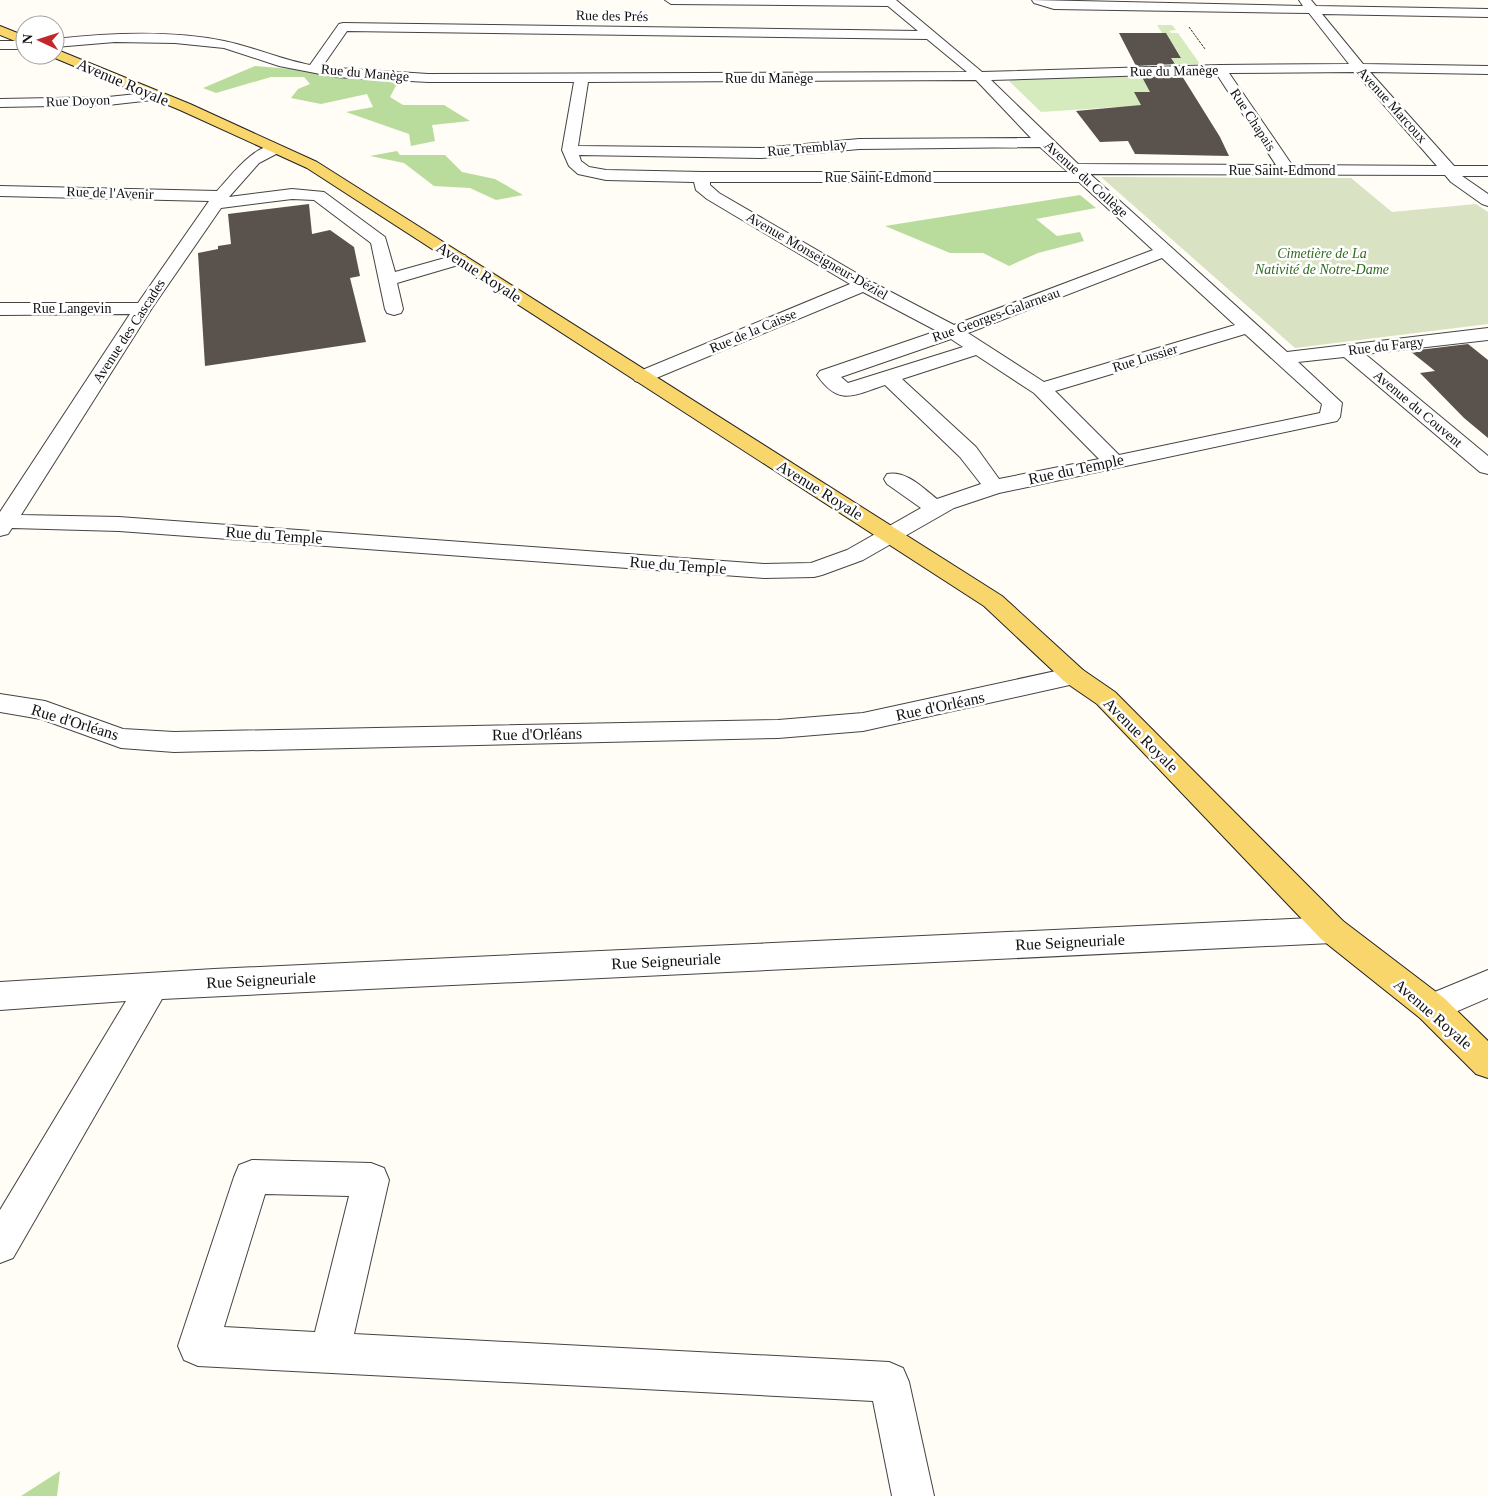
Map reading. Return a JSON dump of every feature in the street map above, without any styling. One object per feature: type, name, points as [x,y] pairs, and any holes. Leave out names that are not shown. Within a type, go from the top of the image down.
[{"type":"main road","points":[[0,30],[15,36]]},
{"type":"main road","name":"Avenue Royale","points":[[65,57],[185,107],[312,165],[993,601],[1074,676],[1106,698],[1332,930],[1432,1008],[1488,1063]]},
{"type":"street","points":[[671,0],[889,1]]},
{"type":"street","points":[[1038,0],[1054,5],[1309,5],[1488,13]]},
{"type":"street","name":"Avenue du Collège","points":[[889,1],[979,76],[1044,142],[1332,403],[1330,417]]},
{"type":"street","name":"Avenue Marcoux","points":[[1309,5],[1358,68],[1457,179],[1488,201]]},
{"type":"street","name":"Rue des Prés","points":[[314,68],[342,27],[931,35]]},
{"type":"street","name":"Rue du Manège","points":[[65,41],[136,39],[215,43],[241,48],[285,63],[314,68],[372,75],[428,78],[979,76],[1220,69],[1358,68],[1488,70]]},
{"type":"street","points":[[0,45],[15,45]]},
{"type":"street","name":"Rue Chapais","points":[[1220,69],[1286,170]]},
{"type":"street","points":[[582,78],[570,150],[574,163],[584,171],[606,174],[702,177]]},
{"type":"street","name":"Rue Doyon","points":[[0,103],[100,101],[156,96]]},
{"type":"street","name":"Rue Tremblay","points":[[570,150],[760,152],[868,143],[1044,142]]},
{"type":"street","name":"Avenue des Cascades","points":[[2,524],[143,308],[218,200],[254,160],[275,149]]},
{"type":"street","name":"Rue Saint-Edmond","points":[[702,177],[1286,170],[1488,171]]},
{"type":"street","name":"Avenue Monseigneur-Déziel","points":[[702,177],[702,187],[713,196],[864,285],[953,332],[1041,389],[1113,462]]},
{"type":"street","name":"Rue de l'Avenir","points":[[0,191],[218,200],[292,194],[318,195],[347,187]]},
{"type":"street","points":[[318,195],[379,241],[394,309]]},
{"type":"street","name":"Rue Georges-Galarneau","points":[[888,377],[845,391],[827,375],[953,332],[1165,251]]},
{"type":"street","points":[[388,280],[459,259]]},
{"type":"street","name":"Rue de la Caisse","points":[[642,377],[864,285]]},
{"type":"street","name":"Rue Langevin","points":[[0,309],[143,308]]},
{"type":"street","name":"Rue Lussier","points":[[1041,389],[1248,326]]},
{"type":"street","name":"Rue du Fargy","points":[[1284,358],[1488,334]]},
{"type":"street","points":[[978,348],[888,377],[968,452],[994,486]]},
{"type":"street","name":"Avenue du Couvent","points":[[1348,350],[1488,467]]},
{"type":"street","name":"Rue du Temple","points":[[2,524],[119,524],[764,571],[814,570],[855,554],[892,535],[936,508],[994,486],[1330,417]]},
{"type":"street","points":[[895,479],[936,508]]},
{"type":"street","name":"Rue d'Orléans","points":[[0,703],[45,710],[121,738],[174,742],[768,730],[863,722],[1074,676]]},
{"type":"street","name":"Rue Seigneuriale","points":[[0,996],[152,986],[1332,930]]},
{"type":"street","points":[[1432,1008],[1488,983]]},
{"type":"street","points":[[0,1245],[152,986]]},
{"type":"street","points":[[330,1352],[371,1180],[252,1177],[198,1346],[890,1382],[913,1496]]},
{"type":"path","points":[[1173,4],[1220,69]]},
{"type":"green space","points":[[1157,25],[1172,25],[1176,30],[1169,31],[1171,33],[1178,33],[1200,64],[1166,65],[1162,58],[1181,57],[1166,33],[1162,33]]},
{"type":"green space","points":[[255,66],[400,78],[390,97],[403,105],[444,105],[470,121],[432,125],[435,141],[411,146],[409,134],[346,112],[373,107],[367,94],[321,104],[291,98],[298,89],[310,84],[304,77],[271,77],[216,93],[203,88]]},
{"type":"green space","points":[[1181,77],[1192,92],[1135,92],[1148,117],[1118,107],[1041,112],[1009,81],[1016,78]]},
{"type":"green space","points":[[397,151],[400,155],[445,155],[462,172],[495,179],[523,195],[496,200],[470,188],[434,186],[404,163],[370,156]]},
{"type":"green space","name":"Cimetière de La Nativité de Notre-Dame","points":[[1101,177],[1351,178],[1392,212],[1476,204],[1488,212],[1488,324],[1295,348]]},
{"type":"green space","points":[[1080,195],[1096,208],[1036,219],[1057,236],[1080,232],[1084,241],[1038,253],[1009,266],[983,253],[950,253],[885,226]]},
{"type":"green space","points":[[60,1471],[57,1496],[21,1496]]},
{"type":"building","points":[[1119,33],[1166,33],[1181,58],[1171,58],[1175,64],[1136,66]]},
{"type":"building","points":[[1182,76],[1220,137],[1229,156],[1135,154],[1128,141],[1100,142],[1076,111],[1141,105],[1134,92],[1150,92],[1142,77]]},
{"type":"building","points":[[309,204],[312,234],[330,230],[354,247],[360,276],[350,278],[366,342],[205,366],[198,253],[231,244],[228,214]]},
{"type":"building","points":[[1468,344],[1488,360],[1488,438],[1464,418],[1420,373],[1435,371],[1410,351]]}]
